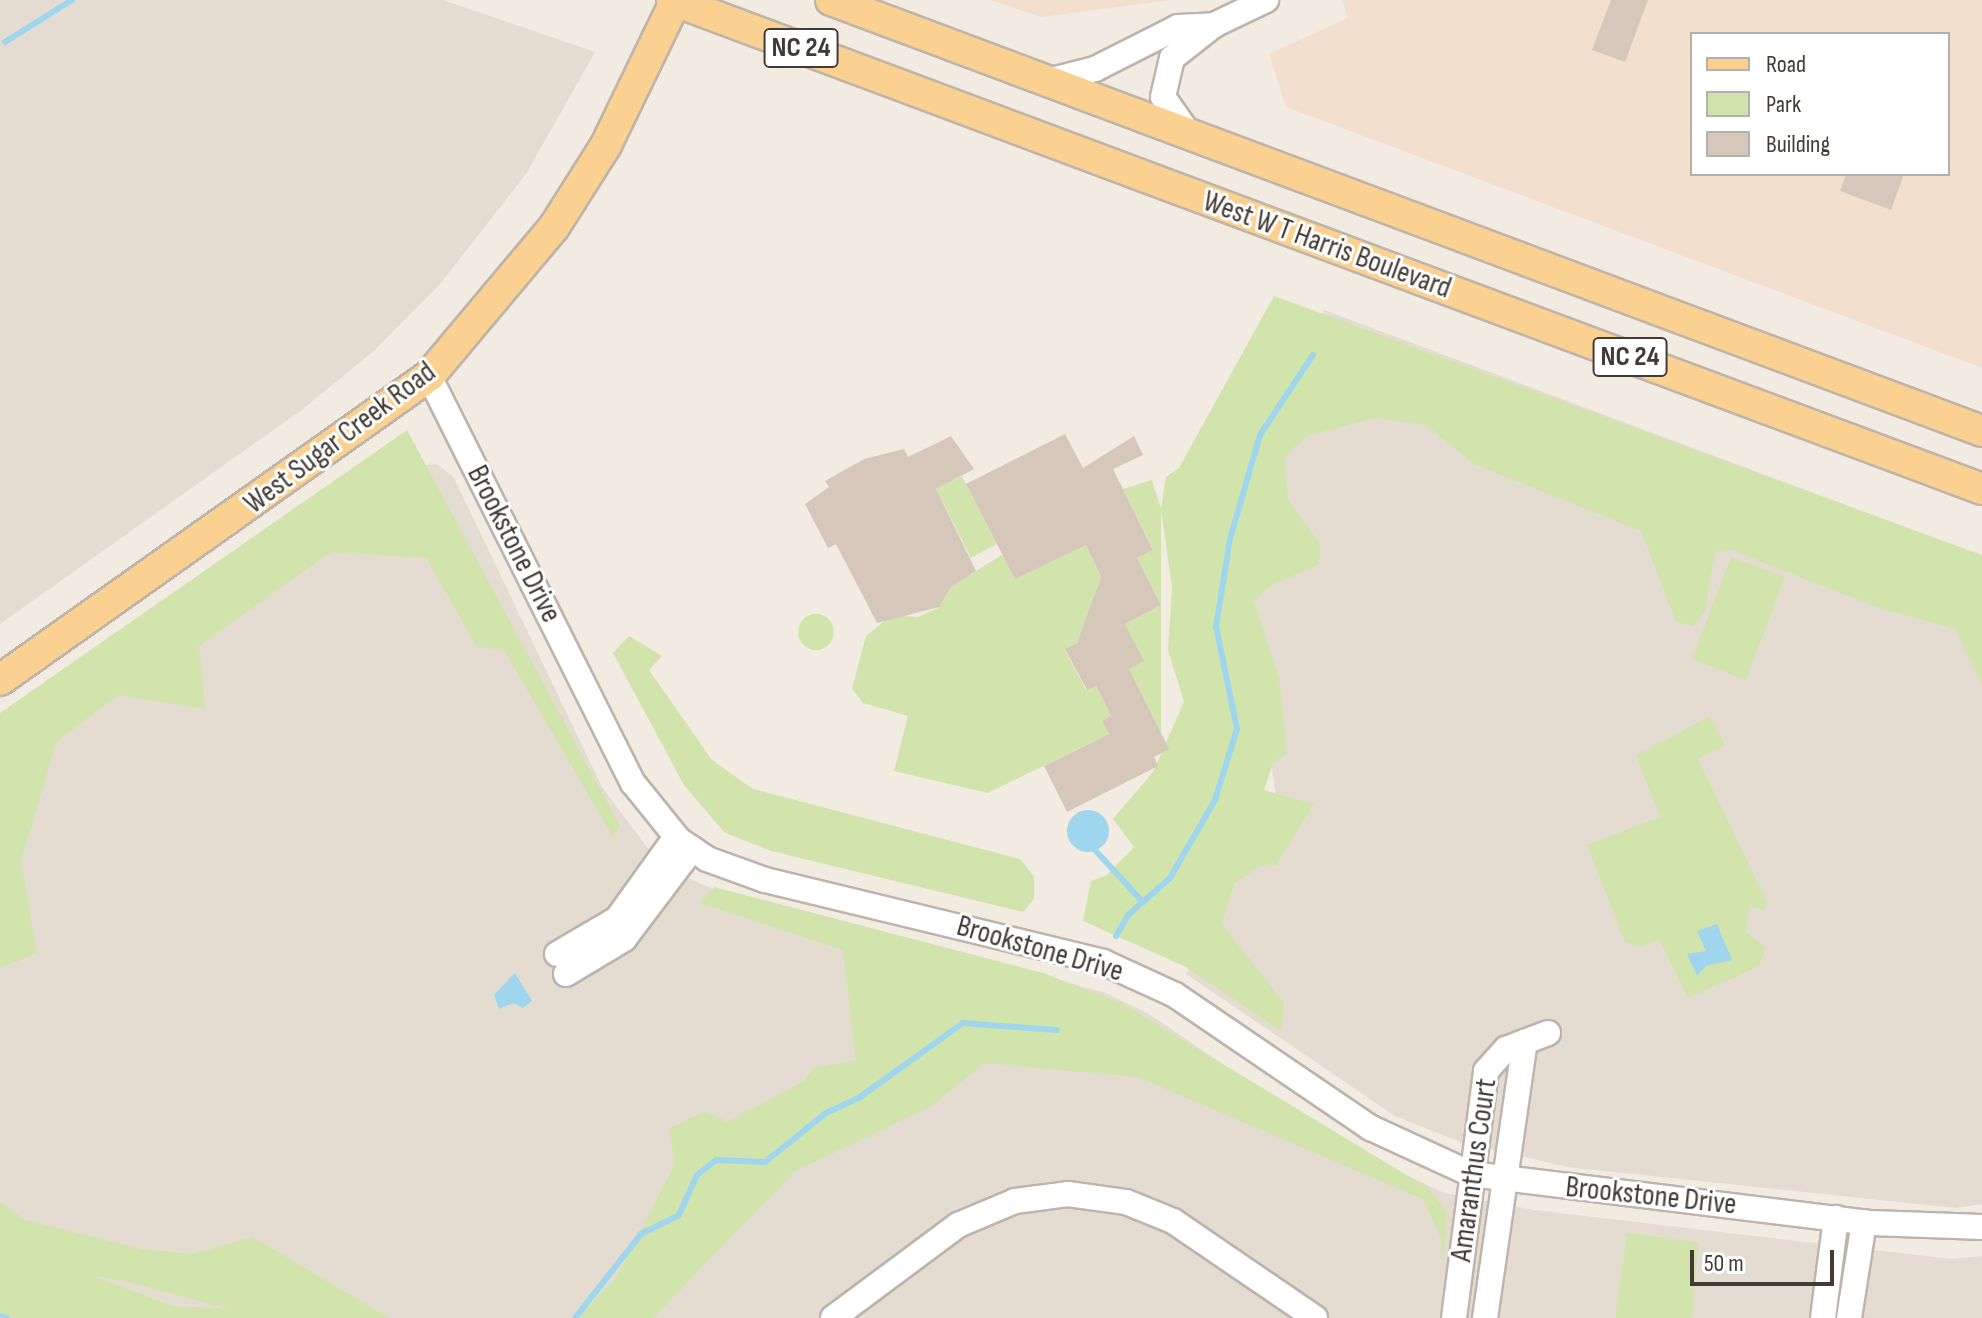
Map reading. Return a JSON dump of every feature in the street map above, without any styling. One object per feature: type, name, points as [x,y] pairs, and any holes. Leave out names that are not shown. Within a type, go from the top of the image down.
[{"type":"main road","name":"West W T Harris Boulevard","points":[[674,0],[1982,489]]},
{"type":"main road","name":"West Sugar Creek Road","points":[[0,680],[429,376],[554,227],[606,145],[674,0]]},
{"type":"main road","name":"West W T Harris Boulevard","points":[[831,0],[1982,431]]},
{"type":"street","points":[[1189,134],[1166,104],[1165,72],[1172,58],[1214,25],[1266,0]]},
{"type":"street","points":[[1048,81],[1095,69],[1178,27],[1214,25]]},
{"type":"street","name":"Brookstone Drive","points":[[429,376],[633,783],[684,843],[751,877],[1103,962],[1175,995],[1371,1128],[1471,1174],[1864,1222],[1982,1227]]},
{"type":"street","points":[[562,964],[617,919],[684,843]]},
{"type":"street","name":"Amaranthus Court","points":[[1454,1318],[1486,1071],[1493,1059],[1548,1033]]},
{"type":"street","name":"Amaranthus Court","points":[[1485,1318],[1502,1180],[1525,1042]]},
{"type":"street","points":[[833,1318],[958,1225],[1015,1201],[1068,1194],[1126,1202],[1173,1221],[1315,1318]]},
{"type":"street","points":[[1823,1318],[1836,1218]]},
{"type":"street","points":[[1849,1318],[1864,1222]]},
{"type":"shaded area","points":[[0,0],[443,0],[595,52],[526,174],[440,284],[375,350],[303,409],[0,624]]},
{"type":"shaded area","points":[[991,0],[1172,0],[1041,17]]},
{"type":"shaded area","points":[[1342,0],[1982,0],[1982,368],[1286,107],[1269,54],[1348,18]]},
{"type":"shaded area","points":[[1324,310],[1982,556],[1982,1204],[1956,1208],[1568,1167],[1463,1143],[1395,1116],[1186,974],[1277,801],[1237,547]]},
{"type":"shaded area","points":[[437,464],[454,478],[602,787],[647,847],[688,878],[742,902],[1104,992],[1149,1014],[1337,1142],[1444,1193],[1534,1210],[1951,1259],[1982,1256],[1982,1318],[324,1318],[173,1306],[0,1241],[0,872],[48,699],[419,466]]},
{"type":"green space","points":[[1274,296],[1982,555],[1982,685],[1955,629],[1879,608],[1732,550],[1715,552],[1705,611],[1693,626],[1676,622],[1641,531],[1474,464],[1426,425],[1375,418],[1307,436],[1284,457],[1288,500],[1321,545],[1319,564],[1269,587],[1254,601],[1279,678],[1287,754],[1273,763],[1264,790],[1314,804],[1276,865],[1260,866],[1234,884],[1222,924],[1284,1003],[1281,1031],[1186,967],[1083,921],[1091,881],[1107,875],[1134,847],[1113,819],[1153,772],[1184,702],[1168,650],[1172,588],[1161,509],[1166,477],[1179,468]]},
{"type":"green space","points":[[407,430],[620,826],[613,837],[504,650],[477,647],[426,558],[331,552],[199,646],[205,709],[119,695],[57,741],[21,861],[37,953],[0,968],[0,713]]},
{"type":"green space","points":[[962,476],[997,544],[971,558],[936,489]]},
{"type":"green space","points":[[1152,480],[1161,509],[1161,605],[1137,558],[1153,549],[1123,489]]},
{"type":"green space","points":[[1086,545],[1101,577],[1077,643],[1065,650],[1086,690],[1096,686],[1111,716],[1102,721],[1109,734],[988,793],[894,771],[908,716],[863,703],[852,689],[866,636],[892,615],[918,617],[938,608],[951,587],[1003,554]]},
{"type":"green space","points":[[1731,557],[1785,577],[1746,680],[1692,659]]},
{"type":"green space","points":[[1161,605],[1161,734],[1140,692],[1106,680],[1143,661],[1125,624]]},
{"type":"green space","points":[[816,614],[829,619],[834,632],[829,645],[816,650],[803,645],[798,632],[803,619]]},
{"type":"green space","points":[[629,636],[662,656],[649,670],[712,760],[753,789],[1020,859],[1034,876],[1034,899],[1023,912],[771,851],[724,832],[684,785],[613,653]]},
{"type":"green space","points":[[1710,716],[1725,745],[1698,759],[1767,902],[1765,910],[1749,906],[1746,932],[1766,947],[1759,966],[1688,998],[1659,939],[1641,947],[1625,942],[1587,845],[1660,817],[1636,756]]},
{"type":"green space","points":[[714,887],[1043,973],[1120,1002],[1428,1188],[1447,1212],[1443,1267],[1441,1238],[1423,1199],[1138,1077],[984,1063],[930,1107],[795,1171],[653,1318],[577,1318],[616,1278],[675,1164],[669,1129],[705,1111],[728,1122],[804,1081],[814,1068],[856,1060],[843,950],[700,903]]},
{"type":"green space","points":[[0,1202],[25,1220],[141,1249],[192,1254],[253,1237],[389,1318],[0,1318]],"holes":[[[94,1276],[229,1309],[173,1306]]]},
{"type":"green space","points":[[1627,1233],[1698,1242],[1692,1318],[1615,1318]]},
{"type":"water","points":[[1088,810],[1103,816],[1109,831],[1103,846],[1088,852],[1073,846],[1067,831],[1073,816]]},
{"type":"water","points":[[1717,924],[1732,960],[1706,966],[1697,976],[1687,954],[1706,951],[1697,931]]},
{"type":"water","points":[[515,973],[532,1001],[523,1008],[514,1003],[499,1009],[494,995]]},
{"type":"building","points":[[1611,0],[1648,0],[1625,62],[1592,50]]},
{"type":"building","points":[[1845,176],[1903,176],[1891,210],[1840,191]]},
{"type":"building","points":[[1065,434],[1083,468],[1134,436],[1143,455],[1113,469],[1153,550],[1137,558],[1161,605],[1125,624],[1144,661],[1129,669],[1169,749],[1154,757],[1158,766],[1067,812],[1044,766],[1109,734],[1102,721],[1111,716],[1096,686],[1087,690],[1065,649],[1077,643],[1101,577],[1086,545],[1015,579],[966,484]]},
{"type":"building","points":[[951,436],[974,469],[936,489],[976,571],[951,587],[939,607],[877,623],[836,544],[828,548],[805,504],[829,487],[825,481],[864,459],[904,449],[908,457]]},
{"type":"waterway","points":[[5,42],[72,0]]},
{"type":"waterway","points":[[1116,936],[1128,915],[1170,878],[1215,800],[1237,729],[1216,627],[1230,539],[1260,435],[1313,355]]},
{"type":"waterway","points":[[1095,850],[1143,902]]},
{"type":"waterway","points":[[575,1318],[641,1234],[679,1215],[697,1175],[716,1160],[765,1162],[826,1113],[860,1097],[963,1023],[1057,1030]]},
{"type":"waterway","points":[[0,1316],[7,1318]]}]
